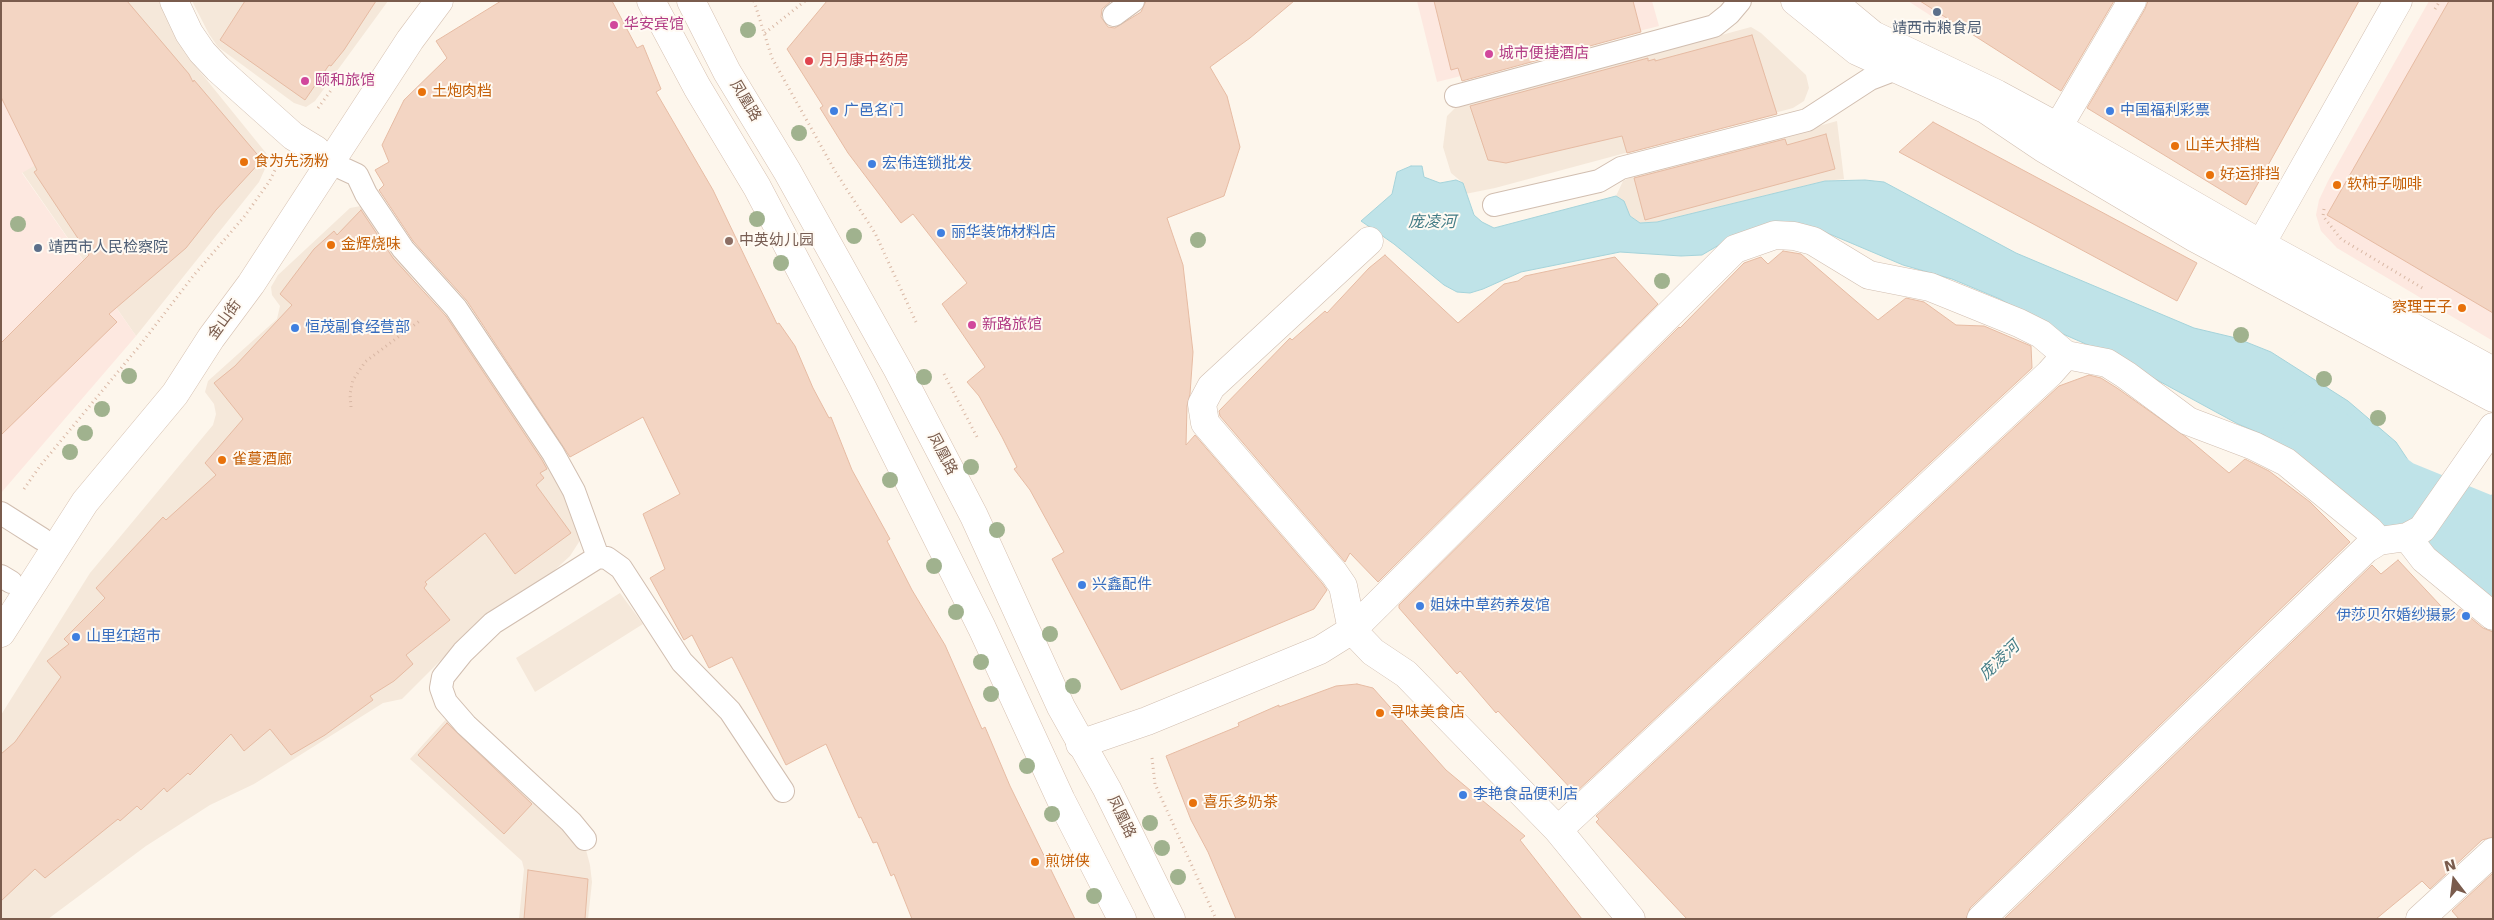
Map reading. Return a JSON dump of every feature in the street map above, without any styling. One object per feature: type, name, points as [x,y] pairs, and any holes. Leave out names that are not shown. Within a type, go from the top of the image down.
[{"type":"street","points":[[174,1],[189,33],[202,52],[293,136],[324,156]]},
{"type":"street","name":"金山街","points":[[1,633],[85,502],[175,394],[421,1]]},
{"type":"street","name":"金山街","points":[[4,585],[42,539],[72,493],[162,384],[273,220],[324,156],[440,1]]},
{"type":"street","points":[[651,1],[697,87],[757,187],[862,389],[982,628],[1060,800],[1122,919]]},
{"type":"street","name":"凤凰路","points":[[691,1],[727,72],[788,171],[898,370],[970,508],[1061,708],[1107,789],[1171,919]]},
{"type":"street","points":[[1795,1],[1857,51],[1984,109],[2043,148],[2195,238],[2493,398]]},
{"type":"street","points":[[1832,1],[1873,35],[1997,94],[2058,127],[2261,244],[2493,372]]},
{"type":"street","points":[[2058,127],[2132,1]]},
{"type":"street","points":[[2261,244],[2398,1]]},
{"type":"street","points":[[1080,744],[1147,721],[1320,650],[1352,630],[1710,272],[1735,249],[1776,235],[1794,236],[1813,242],[1869,275],[1930,287],[2019,322],[2041,334],[2066,355],[2107,364],[2126,375],[2188,422],[2254,446],[2286,462],[2369,530],[2379,541]]},
{"type":"street","points":[[1369,241],[1211,387],[1202,404],[1205,422],[1334,573],[1343,586],[1352,630],[1373,652],[1406,674],[1558,830],[1630,919]]},
{"type":"street","points":[[1558,830],[2050,373],[2066,355]]},
{"type":"street","points":[[1981,919],[2366,549],[2379,541],[2415,533],[2458,480],[2493,427]]},
{"type":"street","points":[[2415,533],[2424,559],[2493,616]]},
{"type":"street","points":[[2420,919],[2493,852]]},
{"type":"lane","points":[[1114,15],[1133,1]]},
{"type":"lane","points":[[1456,96],[1714,26],[1729,14],[1740,1]]},
{"type":"lane","points":[[1494,205],[1599,180],[1621,168],[1807,120],[1870,79],[1896,69]]},
{"type":"lane","points":[[324,156],[357,175],[403,249],[456,308],[553,453],[574,491],[598,557]]},
{"type":"lane","points":[[4,515],[42,539]]},
{"type":"lane","points":[[585,840],[571,822],[466,725],[446,702],[440,688],[444,676],[463,652],[493,623],[598,557],[608,558],[621,568],[682,662],[730,711],[782,791]]},
{"type":"path","points":[[754,1],[772,58],[835,171],[875,233],[918,326]]},
{"type":"path","points":[[765,34],[804,1]]},
{"type":"path","points":[[2433,12],[2440,1]]},
{"type":"path","points":[[4,515],[40,466],[141,344],[194,275],[244,217],[269,182],[293,136]]},
{"type":"path","points":[[2327,201],[2323,216],[2340,239],[2426,290]]},
{"type":"path","points":[[351,407],[352,380],[365,362],[427,315],[443,294]]},
{"type":"path","points":[[940,367],[978,441]]},
{"type":"path","points":[[1152,756],[1155,784],[1216,919]]},
{"type":"shaded area","name":"靖西市人民检察院","points":[[1,1],[82,138],[22,173],[136,336],[1,493]]},
{"type":"shaded area","points":[[16,1],[162,1],[193,63],[266,153],[269,160],[259,182],[136,336],[22,172]]},
{"type":"shaded area","points":[[192,1],[388,1],[315,101],[306,107],[294,103],[218,47]]},
{"type":"shaded area","name":"城市便捷酒店","points":[[1417,1],[1652,1],[1659,26],[1437,82]]},
{"type":"shaded area","name":"靖西市粮食局","points":[[1908,1],[1955,1],[1942,23]]},
{"type":"shaded area","points":[[2429,1],[2493,1],[2493,341],[2337,248],[2321,231],[2316,215],[2319,200],[2328,181]]},
{"type":"shaded area","points":[[1751,27],[1761,33],[1806,75],[1809,88],[1804,101],[1793,108],[1495,188],[1465,194],[1463,183],[1451,173],[1443,147],[1447,116],[1456,107]]},
{"type":"shaded area","points":[[1837,121],[1844,179],[1825,181],[1657,222],[1640,223],[1630,216],[1616,196],[1623,181],[1631,177]]},
{"type":"shaded area","points":[[361,206],[369,213],[422,293],[445,317],[455,323],[530,437],[561,486],[580,529],[579,542],[570,556],[545,579],[454,647],[402,699],[383,703],[254,784],[210,805],[146,846],[48,919],[1,919],[1,715],[90,573],[213,425],[216,414],[214,404],[205,392],[208,381],[277,319],[280,306],[272,295],[271,287],[278,275],[350,208]]},
{"type":"shaded area","points":[[620,593],[643,624],[535,692],[516,658]]},
{"type":"shaded area","points":[[448,717],[577,837],[586,850],[590,865],[592,882],[588,919],[519,919],[524,869],[522,861],[410,759]]},
{"type":"water","name":"庞凌河","points":[[1411,166],[1422,166],[1424,177],[1440,183],[1456,180],[1463,183],[1474,215],[1482,222],[1494,228],[1616,196],[1624,201],[1630,216],[1640,223],[1657,222],[1825,181],[1865,180],[1884,182],[2016,253],[2194,328],[2236,338],[2271,352],[2348,401],[2396,442],[2420,478],[2397,516],[2380,516],[2367,511],[2264,435],[2238,424],[2111,355],[2063,334],[2000,299],[1952,279],[1903,265],[1813,227],[1759,231],[1719,245],[1702,255],[1681,256],[1620,252],[1521,272],[1483,289],[1470,293],[1457,292],[1444,285],[1394,244],[1361,221],[1392,194],[1397,172]]},
{"type":"water","points":[[2493,494],[2493,606],[2431,551],[2434,542]]},
{"type":"building","points":[[1,1],[127,1],[189,74],[193,82],[194,80],[262,160],[216,210],[186,248],[109,314],[117,322],[1,435],[1,343],[89,255],[34,172],[37,170],[1,97]]},
{"type":"building","points":[[245,1],[376,1],[344,50],[331,66],[329,65],[305,100],[220,40]]},
{"type":"building","points":[[501,1],[612,1],[637,48],[643,45],[661,89],[656,92],[713,190],[777,324],[779,323],[795,346],[813,388],[829,418],[831,417],[852,470],[890,539],[887,541],[912,590],[945,645],[982,729],[985,727],[1010,786],[1075,919],[912,919],[894,874],[891,876],[877,842],[873,843],[861,817],[859,818],[826,744],[786,765],[732,657],[709,668],[692,635],[684,640],[650,578],[665,569],[643,514],[680,494],[643,417],[570,457],[467,301],[413,241],[379,190],[384,185],[375,170],[389,162],[382,145],[404,100],[447,58],[436,41]]},
{"type":"building","points":[[827,1],[1111,1],[1102,9],[1101,17],[1108,27],[1115,28],[1141,12],[1146,1],[1294,1],[1250,38],[1210,67],[1227,96],[1240,147],[1224,196],[1167,218],[1183,265],[1193,352],[1190,394],[1187,406],[1186,445],[1195,435],[1322,583],[1327,590],[1314,609],[1121,690],[1052,559],[1064,552],[1030,490],[1014,469],[1017,467],[979,396],[967,382],[985,367],[942,304],[967,283],[913,214],[901,223],[848,153],[820,108],[823,106],[787,49]]},
{"type":"building","name":"城市便捷酒店","points":[[1434,1],[1633,1],[1641,32],[1462,81],[1458,68],[1451,70]]},
{"type":"building","points":[[1920,1],[2114,1],[2061,91]]},
{"type":"building","points":[[2148,1],[2359,1],[2246,205],[2087,108]]},
{"type":"building","points":[[2449,1],[2493,1],[2493,313],[2327,215]]},
{"type":"building","points":[[1752,35],[1777,114],[1627,153],[1622,136],[1506,163],[1488,160],[1470,106],[1648,58],[1648,61],[1655,59],[1655,61]]},
{"type":"building","points":[[1933,122],[2197,263],[2177,301],[1899,152]]},
{"type":"building","points":[[1826,134],[1835,169],[1645,220],[1634,178],[1785,139],[1787,145]]},
{"type":"building","points":[[361,210],[393,258],[446,316],[542,460],[547,469],[540,473],[544,478],[536,485],[571,533],[515,574],[485,533],[425,582],[427,584],[424,588],[450,620],[406,655],[413,664],[394,681],[370,696],[373,700],[325,735],[291,755],[270,729],[244,751],[231,734],[190,775],[188,773],[167,792],[164,788],[141,810],[137,806],[120,821],[118,819],[45,878],[35,869],[1,901],[1,754],[15,742],[61,677],[47,661],[69,644],[64,639],[105,598],[96,588],[163,517],[166,520],[216,475],[205,463],[243,419],[214,383],[235,366],[292,305],[280,294],[314,249],[334,231],[337,235]]},
{"type":"building","points":[[1783,251],[1801,254],[1878,320],[1906,298],[1924,302],[1956,325],[1984,326],[2031,346],[2032,368],[1575,793],[1498,711],[1496,713],[1460,671],[1457,674],[1399,608],[1399,605],[1744,263],[1761,257],[1768,264]]},
{"type":"building","points":[[1385,255],[1458,323],[1504,284],[1518,281],[1525,276],[1615,257],[1658,304],[1378,582],[1350,553],[1345,562],[1220,416],[1219,411],[1290,338],[1292,340],[1325,311],[1327,313],[1369,268]]},
{"type":"building","points":[[2089,375],[2101,378],[2117,388],[2186,437],[2229,473],[2245,459],[2269,471],[2310,502],[2350,542],[1970,908],[1966,919],[1687,919],[1596,822],[1599,819],[1596,816],[2059,386]]},
{"type":"building","points":[[2398,560],[2453,619],[2460,609],[2483,628],[2493,632],[2493,837],[2482,840],[2430,889],[2422,881],[2376,919],[2004,919],[2372,565],[2381,574]]},
{"type":"building","points":[[1357,684],[1373,688],[1446,770],[1525,836],[1520,840],[1582,919],[1236,919],[1208,852],[1191,820],[1166,756],[1239,726],[1238,723],[1279,705],[1279,707],[1336,686]]},
{"type":"building","points":[[447,723],[532,804],[504,834],[418,755]]},
{"type":"building","points":[[528,870],[588,879],[585,919],[524,919]]},
{"type":"building","points":[[2493,873],[2493,919],[2459,919],[2452,911]]},
{"type":"waterway","points":[[2319,441],[2395,497],[2481,532],[2493,541]]},
{"type":"place","name":"靖西市粮食局","points":[[1937,12]]},
{"type":"place","name":"华安宾馆","points":[[614,25]]},
{"type":"place","name":"城市便捷酒店","points":[[1489,54]]},
{"type":"place","name":"月月康中药房","points":[[809,61]]},
{"type":"place","name":"颐和旅馆","points":[[305,81]]},
{"type":"place","name":"土炮肉档","points":[[422,92]]},
{"type":"place","name":"广邑名门","points":[[834,111]]},
{"type":"place","name":"中国福利彩票","points":[[2110,111]]},
{"type":"place","name":"山羊大排档","points":[[2175,146]]},
{"type":"place","name":"食为先汤粉","points":[[244,162]]},
{"type":"place","name":"宏伟连锁批发","points":[[872,164]]},
{"type":"place","name":"好运排挡","points":[[2210,175]]},
{"type":"place","name":"软柿子咖啡","points":[[2337,185]]},
{"type":"place","name":"丽华装饰材料店","points":[[941,233]]},
{"type":"place","name":"中英幼儿园","points":[[729,241]]},
{"type":"place","name":"金辉烧味","points":[[331,245]]},
{"type":"place","name":"靖西市人民检察院","points":[[38,248]]},
{"type":"place","name":"察理王子","points":[[2462,308]]},
{"type":"place","name":"新路旅馆","points":[[972,325]]},
{"type":"place","name":"恒茂副食经营部","points":[[295,328]]},
{"type":"place","name":"雀蔓酒廊","points":[[222,460]]},
{"type":"place","name":"兴鑫配件","points":[[1082,585]]},
{"type":"place","name":"姐妹中草药养发馆","points":[[1420,606]]},
{"type":"place","name":"伊莎贝尔婚纱摄影","points":[[2466,616]]},
{"type":"place","name":"山里红超市","points":[[76,637]]},
{"type":"place","name":"寻味美食店","points":[[1380,713]]},
{"type":"place","name":"李艳食品便利店","points":[[1463,795]]},
{"type":"place","name":"喜乐多奶茶","points":[[1193,803]]},
{"type":"place","name":"煎饼侠","points":[[1035,862]]}]
